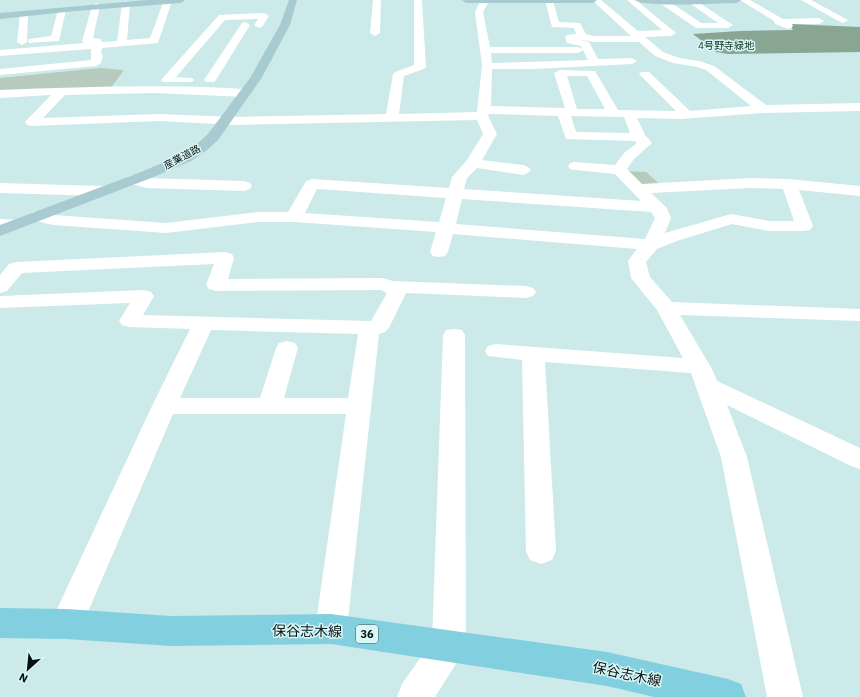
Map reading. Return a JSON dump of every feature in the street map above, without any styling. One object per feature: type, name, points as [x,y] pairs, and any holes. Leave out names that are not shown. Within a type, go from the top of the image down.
[{"type":"main road","name":"保谷志木線","points":[[0,623],[66,624],[171,631],[331,629],[607,669],[728,697]]},
{"type":"street","points":[[0,16],[96,6],[181,0]]},
{"type":"street","name":"産業道路","points":[[5,226],[38,216],[132,180],[186,158],[202,147],[213,137],[255,79],[285,25],[293,0]]},
{"type":"street","points":[[375,33],[377,0]]},
{"type":"street","points":[[392,119],[399,74],[420,67],[418,0]]},
{"type":"street","points":[[466,0],[595,0],[637,36],[665,57],[677,61],[699,64],[710,68],[763,109]]},
{"type":"street","points":[[595,63],[585,44],[571,41],[570,37],[582,36],[594,39],[671,33],[631,0]]},
{"type":"street","points":[[639,0],[737,0]]},
{"type":"street","points":[[744,0],[778,22],[788,26]]},
{"type":"street","points":[[805,0],[843,20]]},
{"type":"street","points":[[156,52],[164,44],[153,45],[162,1]]},
{"type":"street","points":[[439,252],[460,177],[473,163],[487,142],[490,134],[483,113],[487,66],[482,33],[482,20],[479,12],[485,1]]},
{"type":"street","points":[[549,1],[555,25],[576,25],[582,36]]},
{"type":"street","points":[[659,1],[699,26],[728,26],[690,1]]},
{"type":"street","points":[[122,42],[126,4]]},
{"type":"street","points":[[0,72],[96,63],[102,56],[96,54],[97,42],[88,41],[96,6]]},
{"type":"street","points":[[3,45],[55,39],[62,10]]},
{"type":"street","points":[[761,11],[776,11]]},
{"type":"street","points":[[22,42],[24,14]]},
{"type":"street","points":[[225,80],[167,80],[222,17],[264,16],[259,25]]},
{"type":"street","points":[[778,22],[820,21]]},
{"type":"street","points":[[216,25],[285,25]]},
{"type":"street","points":[[210,80],[245,25]]},
{"type":"street","points":[[0,53],[122,42],[154,41]]},
{"type":"street","points":[[485,50],[588,50]]},
{"type":"street","points":[[487,66],[534,66],[632,61]]},
{"type":"street","points":[[619,170],[629,156],[645,143],[591,73],[560,73],[571,136],[640,137]]},
{"type":"street","points":[[645,74],[686,114]]},
{"type":"street","points":[[240,80],[255,79]]},
{"type":"street","points":[[0,94],[201,90],[245,93]]},
{"type":"street","points":[[61,92],[32,122],[137,118],[226,120],[392,119],[483,113],[568,112],[686,114],[763,109],[860,107]]},
{"type":"street","points":[[5,107],[19,94]]},
{"type":"street","points":[[473,163],[523,170]]},
{"type":"street","points":[[575,166],[619,170],[640,189],[661,212],[663,218],[651,245],[637,261],[641,278],[666,308],[703,376],[734,457],[785,697]]},
{"type":"street","points":[[132,180],[146,183],[244,186]]},
{"type":"street","points":[[38,216],[53,220],[166,228],[259,217],[294,217],[651,245],[671,237],[750,183],[789,184],[860,191]]},
{"type":"street","points":[[294,217],[312,184],[655,207]]},
{"type":"street","points":[[640,189],[724,202],[768,226],[804,226],[789,184]]},
{"type":"street","points":[[0,188],[102,192]]},
{"type":"street","points":[[0,287],[16,268],[226,258],[216,285],[382,284],[392,287],[526,292]]},
{"type":"street","points":[[0,302],[144,296],[129,321],[378,328],[397,292],[392,287]]},
{"type":"street","points":[[666,308],[860,315]]},
{"type":"street","points":[[66,624],[164,406],[203,324]]},
{"type":"street","points":[[331,629],[369,328]]},
{"type":"street","points":[[415,697],[449,645],[454,335]]},
{"type":"street","points":[[270,406],[287,348]]},
{"type":"street","points":[[496,351],[533,354],[703,376],[860,459]]},
{"type":"street","points":[[533,354],[541,551]]},
{"type":"street","points":[[164,406],[360,406]]},
{"type":"green space","name":"4号野寺緑地","points":[[790,24],[860,27],[860,52],[728,54],[716,52],[693,34],[793,30]]},
{"type":"green space","points":[[100,68],[124,70],[110,89],[0,93],[0,78]]},
{"type":"green space","points":[[625,171],[646,172],[663,187],[641,188]]}]
